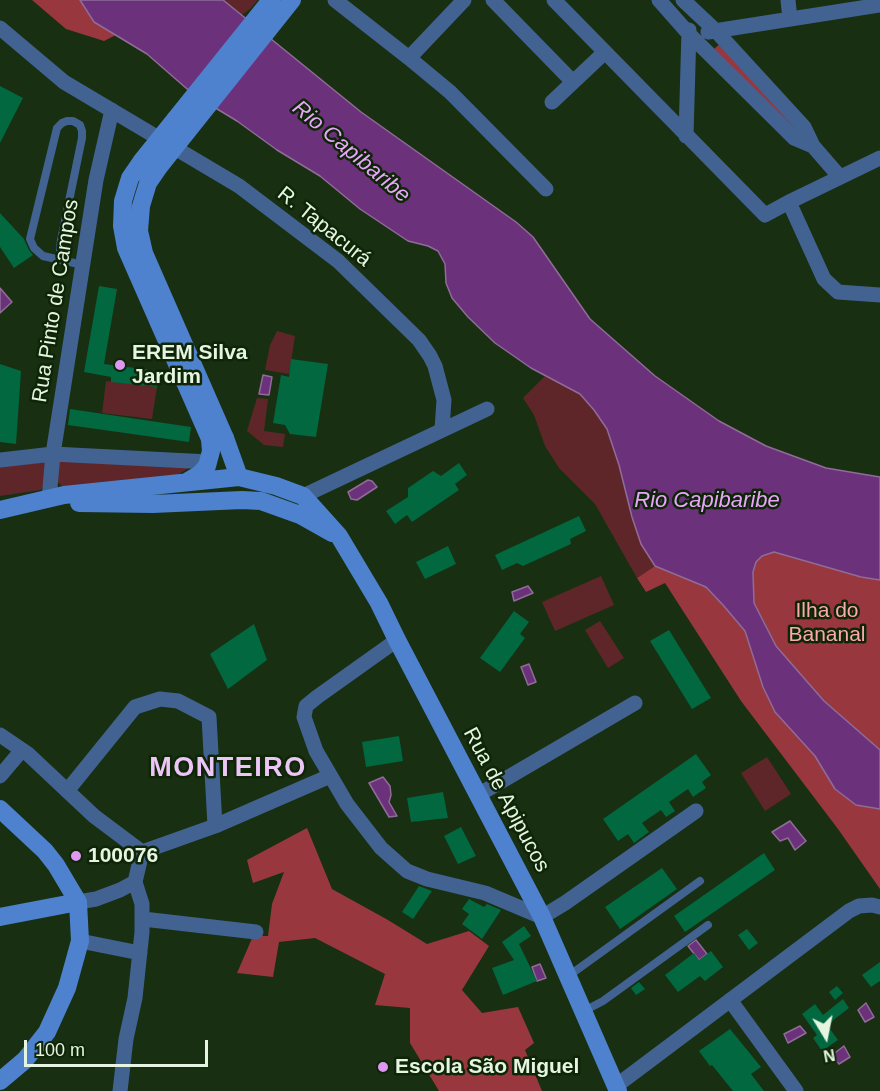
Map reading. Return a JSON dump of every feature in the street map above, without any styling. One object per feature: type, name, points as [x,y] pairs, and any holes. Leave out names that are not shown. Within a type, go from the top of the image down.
[{"type":"street","points":[[239,477],[218,439],[126,248],[122,226],[123,201],[130,178],[141,162],[271,0]]},
{"type":"street","points":[[218,439],[144,253],[139,231],[141,206],[148,183],[159,167],[292,0]]},
{"type":"street","points":[[335,0],[450,92],[546,189]]},
{"type":"street","points":[[409,57],[464,0]]},
{"type":"street","points":[[493,0],[573,82]]},
{"type":"street","points":[[554,0],[765,215],[839,176],[880,158]]},
{"type":"street","points":[[659,0],[689,34],[794,138],[813,146]]},
{"type":"street","points":[[788,0],[790,19]]},
{"type":"street","points":[[686,136],[688,2]]},
{"type":"street","points":[[688,2],[804,127],[813,146],[839,176]]},
{"type":"street","points":[[689,34],[880,5]]},
{"type":"street","name":"R. Tapacurá","points":[[0,27],[64,82],[239,186],[338,261],[419,340],[430,356],[444,400],[442,429]]},
{"type":"street","points":[[552,102],[605,52]]},
{"type":"street","name":"Rua Pinto de Campos","points":[[49,499],[53,454],[96,180],[112,110]]},
{"type":"street","points":[[789,202],[824,279],[838,292],[880,294]]},
{"type":"street","points":[[0,510],[64,495],[239,477],[276,486],[303,496],[487,409]]},
{"type":"street","points":[[186,483],[200,474],[209,462],[211,451],[218,439]]},
{"type":"street","points":[[0,460],[53,454],[209,462]]},
{"type":"street","points":[[153,504],[162,499],[226,484],[239,477]]},
{"type":"street","name":"Rua de Apipucos","points":[[303,496],[339,536],[379,603],[542,916],[617,1088]]},
{"type":"street","points":[[49,499],[71,503],[153,504],[261,501],[300,515],[339,536]]},
{"type":"street","points":[[397,640],[317,697],[306,706],[304,712],[316,751],[330,776],[363,826],[381,848],[407,871],[428,879],[485,893],[542,916],[565,903],[696,811]]},
{"type":"street","points":[[68,791],[135,707],[160,699],[178,701],[209,717],[215,826]]},
{"type":"street","points":[[478,795],[635,703]]},
{"type":"street","points":[[0,735],[22,750],[93,816],[142,852]]},
{"type":"street","points":[[0,776],[22,750]]},
{"type":"street","points":[[142,852],[215,826],[330,776]]},
{"type":"street","points":[[0,809],[45,851],[56,865],[78,902],[80,941],[68,988],[46,1032],[25,1059],[0,1081]]},
{"type":"street","points":[[120,1091],[140,953],[142,904],[135,882],[142,852]]},
{"type":"street","points":[[0,917],[78,902],[112,893],[135,882]]},
{"type":"street","points":[[617,1088],[849,911],[860,906],[872,905],[880,908]]},
{"type":"street","points":[[142,920],[256,932]]},
{"type":"street","points":[[80,941],[140,953]]},
{"type":"street","points":[[730,1000],[796,1091]]},
{"type":"lane","points":[[63,261],[60,249],[61,240],[82,138],[80,125],[67,120],[57,128],[30,239],[34,248],[43,256],[63,261],[83,265]]},
{"type":"lane","points":[[567,977],[700,881]]},
{"type":"lane","points":[[583,1012],[603,1001],[708,925]]},
{"type":"shaded area","points":[[223,0],[258,0],[242,15]]},
{"type":"shaded area","points":[[277,331],[295,336],[289,374],[265,370],[270,345]]},
{"type":"shaded area","points":[[545,376],[580,394],[607,429],[641,544],[655,566],[637,578],[595,504],[559,468],[545,446],[534,415],[523,398]]},
{"type":"shaded area","points":[[106,381],[157,387],[152,419],[102,413]]},
{"type":"shaded area","points":[[257,398],[268,399],[264,431],[285,434],[283,447],[264,445],[247,431]]},
{"type":"shaded area","points":[[47,458],[41,490],[0,496],[0,463]]},
{"type":"shaded area","points":[[58,460],[192,466],[176,476],[63,487],[58,482]]},
{"type":"shaded area","points":[[601,576],[614,605],[555,631],[542,602]]},
{"type":"shaded area","points":[[600,621],[624,658],[608,668],[585,630]]},
{"type":"shaded area","points":[[767,757],[791,794],[765,811],[741,773]]},
{"type":"green space","points":[[32,0],[80,0],[94,22],[116,35],[104,41],[66,29]]},
{"type":"green space","points":[[721,43],[803,131],[800,136],[714,49]]},
{"type":"green space","name":"Ilha do Bananal","points":[[774,552],[861,577],[880,580],[880,750],[824,701],[776,646],[754,603],[753,572],[755,562],[762,556]]},
{"type":"green space","points":[[655,566],[706,587],[723,605],[745,631],[763,687],[775,712],[815,756],[835,789],[856,805],[880,809],[880,889],[838,829],[741,701],[665,583],[646,592],[637,578]]},
{"type":"green space","points":[[307,828],[332,889],[427,944],[469,931],[489,946],[462,990],[482,1013],[518,1007],[534,1043],[525,1050],[542,1091],[439,1091],[410,1043],[410,1008],[375,1005],[385,974],[315,938],[279,942],[273,977],[237,973],[253,936],[268,936],[272,904],[284,872],[253,883],[247,860]]},
{"type":"water","name":"Rio Capibaribe","points":[[80,0],[223,0],[361,112],[516,222],[533,237],[590,319],[655,376],[719,421],[766,446],[826,468],[880,477],[880,580],[861,577],[774,552],[762,556],[756,562],[753,572],[754,603],[776,646],[824,701],[880,750],[880,809],[856,805],[835,789],[815,756],[775,712],[763,687],[745,631],[723,605],[706,587],[655,566],[641,544],[607,429],[580,394],[531,368],[495,343],[468,317],[452,298],[446,283],[445,264],[438,251],[408,241],[360,209],[320,176],[194,95],[147,54],[94,22]]},
{"type":"water","points":[[0,288],[12,302],[0,313]]},
{"type":"water","points":[[263,375],[272,377],[269,395],[259,394]]},
{"type":"water","points":[[368,480],[377,487],[357,500],[351,499],[348,492]]},
{"type":"water","points":[[528,586],[533,593],[514,601],[512,592]]},
{"type":"water","points":[[529,664],[536,682],[528,685],[521,667]]},
{"type":"water","points":[[383,777],[390,786],[389,802],[397,816],[389,817],[369,783]]},
{"type":"water","points":[[790,821],[806,841],[795,850],[788,838],[780,841],[772,832]]},
{"type":"water","points":[[696,940],[707,954],[699,960],[688,946]]},
{"type":"water","points":[[540,964],[546,978],[537,981],[532,967]]},
{"type":"water","points":[[866,1003],[874,1017],[865,1022],[858,1010]]},
{"type":"water","points":[[800,1026],[806,1033],[788,1043],[784,1034]]},
{"type":"water","points":[[844,1046],[850,1057],[839,1064],[832,1055]]},
{"type":"building","points":[[0,86],[23,98],[0,143]]},
{"type":"building","points":[[0,213],[24,239],[33,255],[14,268],[0,247]]},
{"type":"building","points":[[99,286],[117,289],[104,364],[159,371],[157,387],[111,382],[111,377],[84,372]]},
{"type":"building","points":[[291,359],[328,364],[316,437],[290,434],[285,425],[273,423],[281,375],[289,377]]},
{"type":"building","points":[[0,364],[21,371],[16,444],[0,442]]},
{"type":"building","points":[[70,409],[191,427],[189,442],[68,425]]},
{"type":"building","points":[[459,463],[467,475],[455,484],[459,490],[412,522],[407,515],[395,524],[386,511],[408,497],[408,488],[433,471],[441,476]]},
{"type":"building","points":[[579,516],[586,531],[570,539],[571,544],[523,566],[517,563],[502,570],[495,555]]},
{"type":"building","points":[[448,546],[456,564],[425,579],[416,562]]},
{"type":"building","points":[[514,611],[529,622],[520,634],[525,638],[500,672],[480,658]]},
{"type":"building","points":[[254,624],[267,660],[228,689],[210,654]]},
{"type":"building","points":[[669,630],[711,698],[692,709],[650,641]]},
{"type":"building","points":[[399,736],[403,761],[366,767],[362,742]]},
{"type":"building","points":[[696,754],[711,775],[702,782],[706,788],[693,797],[688,789],[669,802],[675,811],[666,817],[661,810],[642,823],[649,832],[634,843],[628,834],[618,841],[603,819]]},
{"type":"building","points":[[443,792],[448,818],[411,822],[407,798]]},
{"type":"building","points":[[461,827],[476,856],[458,864],[444,836]]},
{"type":"building","points":[[764,853],[775,870],[685,932],[674,916]]},
{"type":"building","points":[[662,868],[677,889],[620,929],[605,907]]},
{"type":"building","points":[[419,886],[432,891],[413,919],[402,912]]},
{"type":"building","points":[[469,899],[484,907],[487,904],[501,910],[482,939],[462,924],[469,914],[462,909]]},
{"type":"building","points":[[524,926],[531,936],[519,944],[537,981],[503,995],[492,968],[514,960],[502,942]]},
{"type":"building","points":[[747,929],[758,943],[749,950],[738,935]]},
{"type":"building","points":[[711,951],[723,967],[705,981],[700,976],[678,992],[665,975],[694,953],[699,960]]},
{"type":"building","points":[[880,962],[880,981],[871,987],[862,975]]},
{"type":"building","points":[[639,982],[645,989],[636,995],[631,988]]},
{"type":"building","points":[[837,986],[843,993],[835,1000],[829,992]]},
{"type":"building","points":[[843,999],[849,1008],[827,1025],[838,1040],[822,1051],[813,1038],[817,1035],[802,1014],[815,1004],[823,1015]]},
{"type":"building","points":[[730,1029],[761,1067],[751,1074],[764,1091],[733,1091],[699,1051]]},
{"type":"place","name":"EREM Silva Jardim","points":[[120,365]]},
{"type":"place","name":"100076","points":[[76,856]]},
{"type":"place","name":"Escola São Miguel","points":[[383,1067]]},
{"type":"district","name":"MONTEIRO","points":[[228,769]]}]
